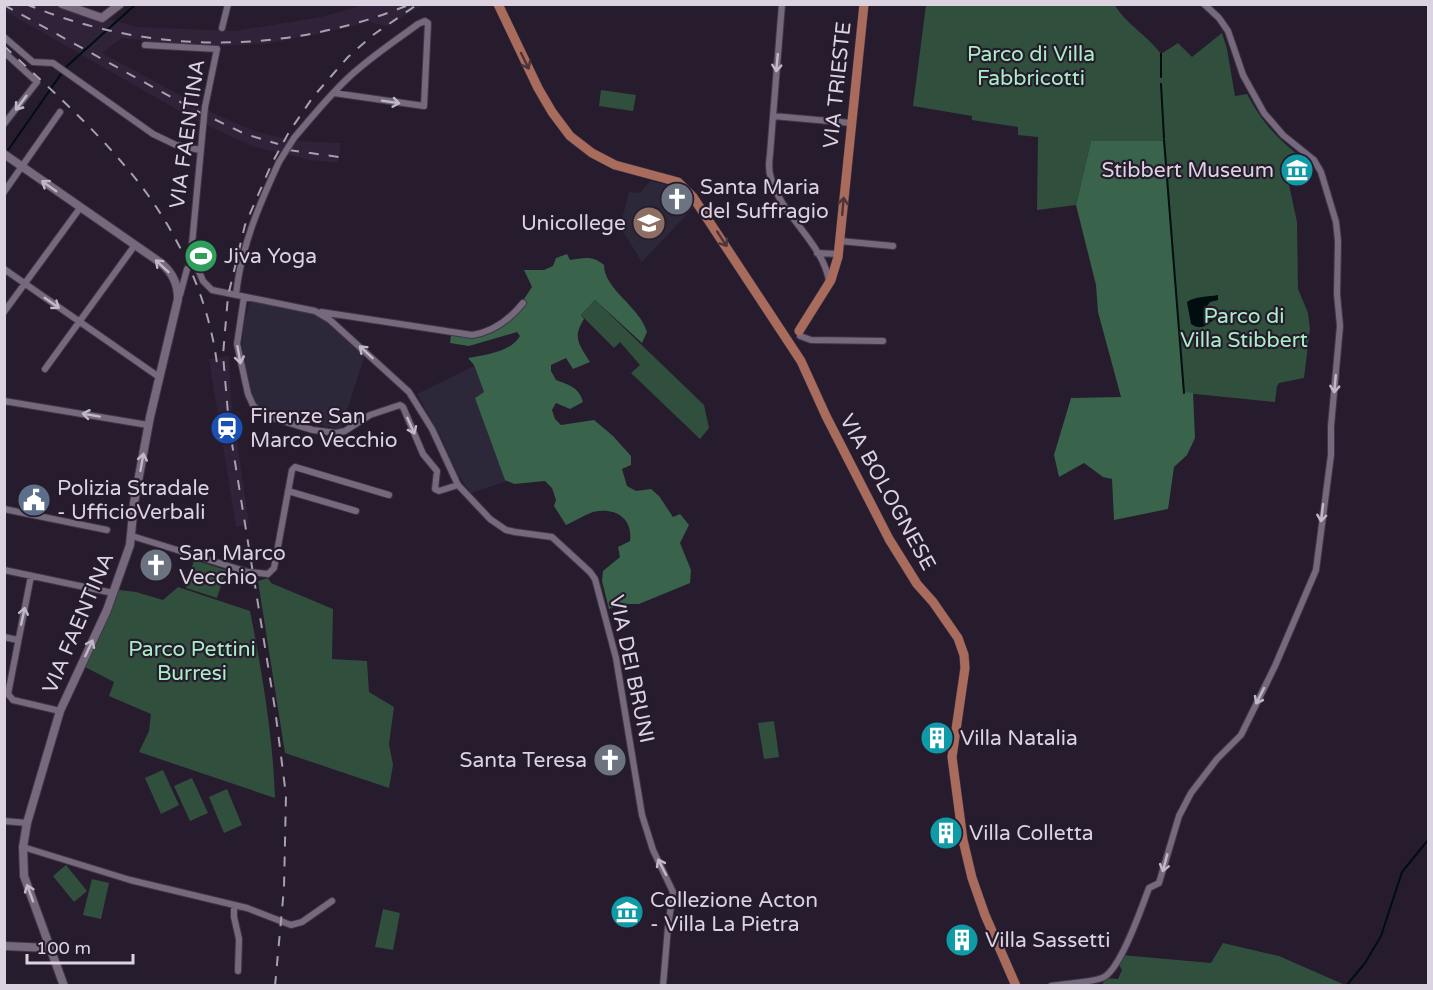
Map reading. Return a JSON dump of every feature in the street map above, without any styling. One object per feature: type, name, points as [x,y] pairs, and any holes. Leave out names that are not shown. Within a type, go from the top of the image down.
[{"type":"main road","name":"VIA TRIESTE","points":[[794,337],[829,284],[838,254],[864,4]]},
{"type":"main road","name":"VIA BOLOGNESE","points":[[503,6],[538,88],[566,131],[592,153],[615,165],[673,180],[682,185],[794,337],[798,357],[889,539],[908,571],[933,602],[961,646],[965,662],[964,684],[952,756],[962,835],[972,878],[985,915],[1016,986]]},
{"type":"street","points":[[62,4],[102,18],[120,4]]},
{"type":"street","points":[[222,28],[228,4]]},
{"type":"street","points":[[782,4],[772,116],[770,177],[774,188],[826,267],[829,284]]},
{"type":"street","points":[[1051,986],[1102,978],[1116,963],[1128,941],[1149,888],[1159,883],[1179,816],[1191,793],[1217,759],[1241,735],[1275,666],[1317,564],[1331,455],[1331,426],[1340,326],[1336,222],[1317,164],[1283,135],[1264,113],[1243,75],[1228,31],[1219,18],[1204,4]]},
{"type":"street","points":[[236,295],[242,259],[252,224],[279,162],[294,138],[334,93],[360,67],[418,24],[425,21],[428,23],[424,106],[334,93]]},
{"type":"street","points":[[4,37],[33,62],[53,63],[153,134],[176,145],[200,150]]},
{"type":"street","name":"VIA FAENTINA","points":[[145,45],[217,49],[202,127],[190,257]]},
{"type":"street","points":[[4,52],[37,82],[4,124]]},
{"type":"street","points":[[4,192],[18,164],[60,112]]},
{"type":"street","points":[[772,116],[851,123]]},
{"type":"street","points":[[4,154],[167,268],[177,286],[178,299]]},
{"type":"street","points":[[4,312],[80,208]]},
{"type":"street","points":[[840,241],[893,246]]},
{"type":"street","points":[[45,369],[135,245]]},
{"type":"street","points":[[817,253],[838,254]]},
{"type":"street","name":"VIA DEI BRUNI","points":[[190,257],[207,286],[216,292],[315,311],[330,320],[412,397],[432,429],[458,485],[490,519],[506,530],[525,535],[552,537],[595,579],[616,658],[640,803],[653,850],[674,892],[668,927],[663,986]]},
{"type":"street","points":[[4,269],[159,377]]},
{"type":"street","name":"VIA FAENTINA","points":[[64,986],[24,876],[23,847],[27,823],[60,711],[107,610],[132,536],[148,425],[187,269]]},
{"type":"street","points":[[244,297],[237,344],[248,394],[258,410],[276,419],[313,430],[336,433],[345,431],[370,415],[400,405],[412,397]]},
{"type":"street","points":[[315,311],[472,335],[494,328],[512,316],[523,303]]},
{"type":"street","points":[[794,337],[820,340],[883,341]]},
{"type":"street","points":[[4,400],[148,425]]},
{"type":"street","points":[[400,405],[403,407],[423,454],[436,471],[435,489],[458,485]]},
{"type":"street","points":[[132,536],[248,572],[268,574],[274,568],[292,470],[295,467],[389,495]]},
{"type":"street","points":[[288,491],[356,511]]},
{"type":"street","points":[[4,509],[107,530]]},
{"type":"street","points":[[4,570],[113,593]]},
{"type":"street","points":[[31,576],[6,696],[14,701],[60,711]]},
{"type":"street","points":[[4,637],[18,640]]},
{"type":"street","points":[[4,821],[27,823]]},
{"type":"street","points":[[23,847],[130,880],[247,908],[294,925],[332,901]]},
{"type":"street","points":[[234,906],[239,939],[238,971]]},
{"type":"street","points":[[4,946],[50,948]]},
{"type":"shaded area","points":[[4,5],[59,5],[138,27],[235,31],[321,17],[363,5],[423,5],[387,26],[369,22],[266,44],[196,47],[122,38],[102,53],[217,115],[257,132],[296,141],[341,143],[338,163],[310,160],[254,147],[197,121],[5,11]]},
{"type":"shaded area","name":"Unicollege","points":[[650,181],[679,190],[668,201],[674,207],[685,196],[694,207],[642,262],[620,227],[629,192],[640,193]]},
{"type":"shaded area","points":[[1218,295],[1218,300],[1210,302],[1207,306],[1210,314],[1218,313],[1217,318],[1202,327],[1191,324],[1187,302]]},
{"type":"shaded area","points":[[250,299],[312,314],[327,320],[365,355],[341,428],[337,429],[266,411],[258,406],[251,391],[242,348],[243,328]]},
{"type":"shaded area","points":[[229,356],[231,399],[249,524],[236,527],[209,359]]},
{"type":"shaded area","points":[[474,366],[484,392],[476,397],[510,480],[471,493],[458,475],[441,437],[417,394]]},
{"type":"green space","points":[[926,5],[1115,5],[1119,12],[1161,54],[1178,43],[1192,57],[1222,33],[1235,96],[1247,94],[1260,116],[1274,133],[1309,164],[1286,171],[1297,222],[1298,289],[1308,313],[1310,329],[1304,378],[1279,383],[1275,402],[1185,393],[1165,141],[1091,141],[1076,205],[1037,210],[1038,137],[1018,135],[1018,127],[972,120],[972,116],[913,106]]},
{"type":"green space","points":[[601,90],[636,95],[633,111],[599,106]]},
{"type":"green space","points":[[1091,141],[1165,141],[1185,392],[1193,393],[1195,438],[1187,455],[1174,467],[1168,509],[1114,520],[1112,479],[1103,477],[1084,463],[1059,477],[1054,455],[1071,398],[1121,397],[1098,312],[1096,285],[1076,205]]},
{"type":"green space","points":[[567,254],[570,260],[592,258],[604,265],[610,282],[637,314],[647,332],[642,343],[595,300],[581,315],[584,319],[578,331],[578,341],[590,362],[573,369],[566,358],[551,365],[551,371],[556,380],[576,390],[583,402],[570,409],[556,403],[552,410],[555,419],[561,425],[594,420],[631,456],[631,465],[622,469],[627,486],[636,491],[651,489],[659,496],[673,517],[680,514],[689,525],[680,543],[691,570],[690,583],[639,604],[622,604],[609,609],[602,581],[603,571],[620,557],[618,547],[630,541],[630,533],[625,520],[615,513],[601,511],[590,513],[566,525],[554,506],[556,500],[552,488],[545,481],[514,484],[505,480],[475,398],[484,392],[474,365],[468,358],[504,349],[520,336],[517,332],[469,346],[450,343],[451,335],[480,336],[500,328],[532,287],[524,270],[544,270],[553,266],[556,258]]},
{"type":"green space","points":[[595,300],[704,405],[709,428],[700,439],[631,373],[640,365],[620,342],[614,348],[581,315]]},
{"type":"green space","points":[[194,560],[226,570],[217,598],[186,588]]},
{"type":"green space","name":"Parco Pettini Burresi","points":[[268,578],[271,583],[333,609],[332,659],[367,661],[369,692],[394,707],[389,744],[393,765],[389,788],[285,753],[258,581]]},
{"type":"green space","name":"Parco Pettini Burresi","points":[[178,587],[250,611],[266,704],[275,798],[139,752],[149,731],[151,714],[109,696],[114,682],[85,667],[119,590],[136,592],[163,600]]},
{"type":"green space","points":[[774,721],[779,757],[764,759],[758,723]]},
{"type":"green space","points":[[163,770],[179,805],[161,814],[145,778]]},
{"type":"green space","points":[[192,778],[208,813],[190,821],[174,786]]},
{"type":"green space","points":[[227,789],[242,825],[224,833],[209,797]]},
{"type":"green space","points":[[66,865],[87,891],[74,902],[53,876]]},
{"type":"green space","points":[[92,879],[109,883],[101,919],[83,915]]},
{"type":"green space","points":[[383,909],[400,913],[393,950],[375,947]]},
{"type":"green space","points":[[1223,943],[1279,956],[1345,985],[1102,986],[1105,978],[1118,979],[1122,970],[1118,963],[1122,955],[1211,963]]},
{"type":"waterway","points":[[6,153],[66,67],[136,4]]},
{"type":"waterway","points":[[1161,54],[1161,77]]},
{"type":"waterway","points":[[1161,84],[1164,138]]},
{"type":"waterway","points":[[1164,140],[1184,393]]},
{"type":"waterway","points":[[1346,986],[1365,963],[1381,936],[1402,872],[1428,840]]},
{"type":"tunnel","points":[[187,269],[190,260]]},
{"type":"railway","points":[[26,4],[72,21],[120,33],[168,40],[216,42],[264,40],[312,34],[360,22],[406,6]]},
{"type":"railway","points":[[275,986],[284,888],[286,795],[275,709],[229,425],[223,355],[228,296],[245,225],[272,163],[289,132],[313,97],[348,57],[373,35],[418,4]]},
{"type":"railway","points":[[4,5],[191,108],[245,134],[278,144]]},
{"type":"railway","points":[[4,46],[97,134],[142,187],[158,210],[185,258],[196,284],[205,310],[217,364]]},
{"type":"railway","points":[[289,150],[339,157]]},
{"type":"place","name":"Stibbert Museum","points":[[1297,170]]},
{"type":"place","name":"Santa Maria del Suffragio","points":[[677,199]]},
{"type":"place","name":"Unicollege","points":[[649,223]]},
{"type":"place","name":"Jiva Yoga","points":[[201,256]]},
{"type":"place","name":"Firenze San Marco Vecchio","points":[[227,428]]},
{"type":"place","name":"Polizia Stradale - UfficioVerbali","points":[[34,500]]},
{"type":"place","name":"San Marco Vecchio","points":[[156,565]]},
{"type":"place","name":"Villa Natalia","points":[[937,738]]},
{"type":"place","name":"Santa Teresa","points":[[610,760]]},
{"type":"place","name":"Villa Colletta","points":[[946,833]]},
{"type":"place","name":"Collezione Acton - Villa La Pietra","points":[[627,912]]},
{"type":"place","name":"Villa Sassetti","points":[[962,940]]},
{"type":"park label","name":"Parco di Villa Fabbricotti","points":[[1031,66]]},
{"type":"park label","name":"Parco di Villa Stibbert","points":[[1244,328]]}]
